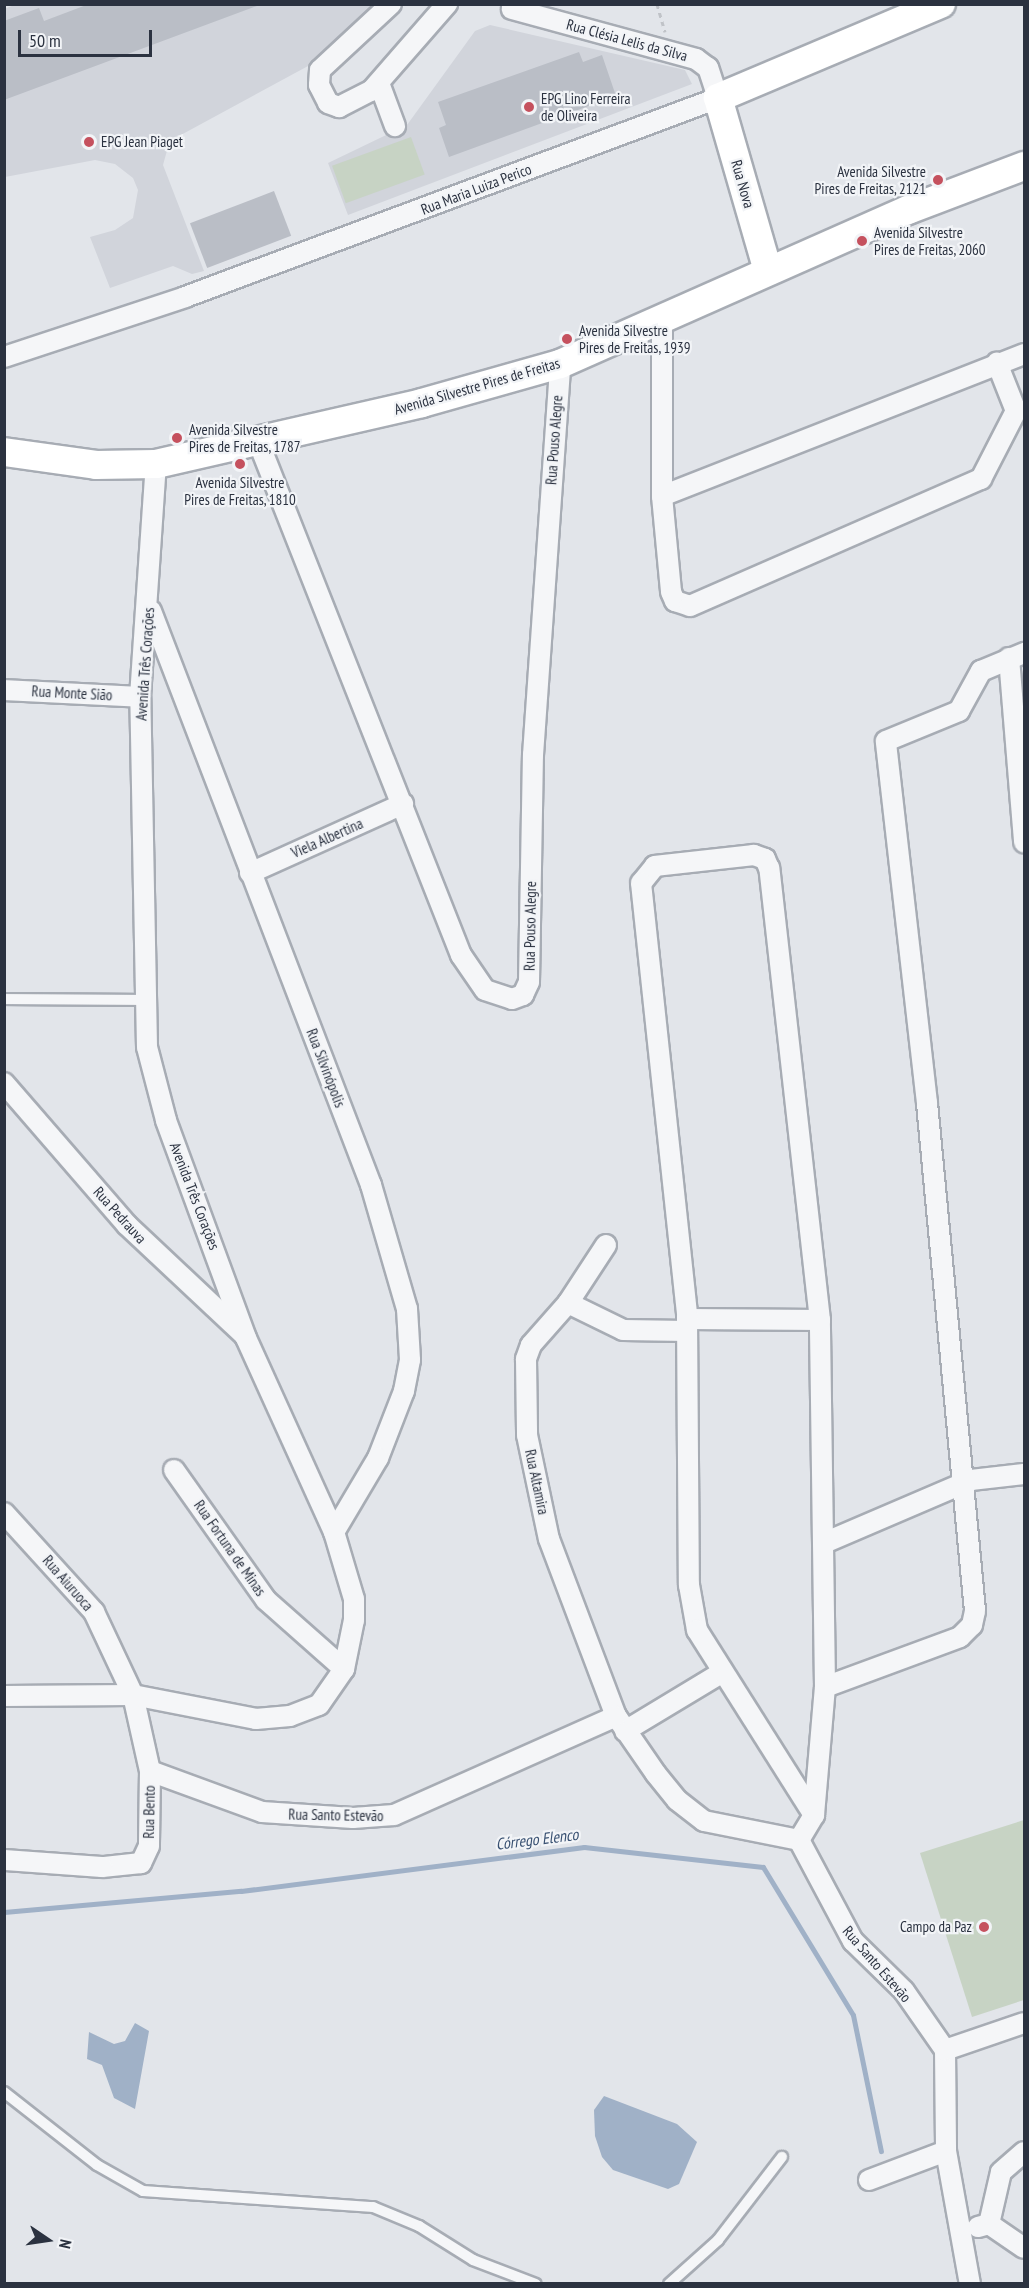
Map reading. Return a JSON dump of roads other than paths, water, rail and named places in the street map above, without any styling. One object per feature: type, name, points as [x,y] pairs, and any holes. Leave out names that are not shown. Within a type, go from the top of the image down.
[{"type":"main road","name":"Rua Maria Luiza Perico","points":[[718,98],[935,6]]},
{"type":"main road","name":"Rua Nova","points":[[718,98],[768,271]]},
{"type":"main road","name":"Avenida Silvestre Pires de Freitas","points":[[4,452],[96,465],[156,464],[258,441],[560,364],[966,186],[1024,166]]},
{"type":"street","points":[[391,4],[320,70],[319,85],[328,103],[339,107],[379,82],[447,4]]},
{"type":"street","name":"Rua Clésia Lelis da Silva","points":[[512,9],[671,51],[708,68],[718,98]]},
{"type":"street","points":[[379,82],[395,126]]},
{"type":"street","name":"Rua Maria Luiza Perico","points":[[4,357],[185,297],[718,98]]},
{"type":"street","points":[[662,318],[662,496],[670,592],[675,601],[690,606],[981,479],[1016,411],[997,363]]},
{"type":"street","points":[[662,496],[1024,354]]},
{"type":"street","name":"Rua Pouso Alegre","points":[[258,441],[472,976],[498,996],[523,995],[529,982],[533,756],[560,364]]},
{"type":"street","name":"Avenida Três Corações","points":[[4,1696],[133,1695],[256,1719],[290,1716],[319,1705],[344,1669],[354,1599],[334,1532],[246,1338],[155,1086],[146,1000],[140,697],[149,606],[156,464]]},
{"type":"street","name":"Rua Silvinópolis","points":[[149,606],[371,1185],[411,1338],[400,1400],[378,1458],[334,1532]]},
{"type":"street","points":[[825,1687],[967,1633],[975,1611],[886,741],[959,711],[981,671],[1017,656],[1024,842]]},
{"type":"street","name":"Rua Monte Sião","points":[[4,690],[140,697]]},
{"type":"street","name":"Viela Albertina","points":[[250,873],[403,804]]},
{"type":"street","points":[[620,1724],[677,1800],[704,1821],[800,1840],[814,1815],[825,1687],[820,1320],[769,868],[765,859],[754,855],[655,866],[642,883],[687,1325],[689,1585],[697,1630],[721,1673],[814,1815]]},
{"type":"street","name":"Rua Pedrauva","points":[[4,1083],[126,1225],[246,1338]]},
{"type":"street","name":"Rua Altamira","points":[[606,1245],[568,1303],[531,1345],[526,1359],[527,1435],[549,1539],[620,1724]]},
{"type":"street","points":[[568,1303],[623,1330],[820,1320]]},
{"type":"street","name":"Rua Fortuna de Minas","points":[[174,1470],[266,1600],[344,1669]]},
{"type":"street","points":[[824,1543],[963,1483],[1024,1474]]},
{"type":"street","name":"Rua Aiuruoca","points":[[4,1513],[94,1612],[133,1695]]},
{"type":"street","name":"Rua Santo Estevão","points":[[150,1771],[262,1812],[320,1817],[394,1815],[620,1724],[721,1673]]},
{"type":"street","name":"Rua Bento","points":[[4,1860],[102,1867],[141,1863],[149,1846],[150,1771],[133,1695]]},
{"type":"street","name":"Rua Santo Estevão","points":[[800,1840],[854,1941],[904,1991],[945,2050]]},
{"type":"street","points":[[970,2283],[964,2231],[946,2151],[945,2050],[1024,2023]]},
{"type":"street","points":[[868,2180],[946,2151]]},
{"type":"street","points":[[989,2224],[1001,2172],[1024,2152]]},
{"type":"street","points":[[964,2231],[989,2224]]},
{"type":"street","points":[[989,2224],[1024,2248]]},
{"type":"lane","points":[[4,999],[146,1000]]},
{"type":"lane","points":[[4,2092],[97,2165],[143,2191],[372,2207],[418,2226],[473,2260],[536,2283]]},
{"type":"lane","points":[[669,2283],[718,2240],[782,2157]]},
{"type":"water","points":[[135,2023],[149,2031],[135,2109],[114,2098],[102,2065],[87,2059],[89,2032],[114,2044],[125,2041]]},
{"type":"water","points":[[604,2096],[677,2124],[697,2142],[679,2184],[668,2189],[613,2170],[602,2157],[595,2136],[594,2110]]},
{"type":"waterway","name":"Córrego Elenco","points":[[4,1912],[241,1891],[584,1847],[763,1867],[853,2015],[881,2151]]},
{"type":"place","name":"EPG Lino Ferreira de Oliveira","points":[[529,107]]},
{"type":"place","name":"EPG Jean Piaget","points":[[89,142]]},
{"type":"place","name":"Avenida Silvestre Pires de Freitas, 2121","points":[[938,180]]},
{"type":"place","name":"Avenida Silvestre Pires de Freitas, 2060","points":[[862,241]]},
{"type":"place","name":"Avenida Silvestre Pires de Freitas, 1939","points":[[567,339]]},
{"type":"place","name":"Avenida Silvestre Pires de Freitas, 1787","points":[[177,438]]},
{"type":"place","name":"Avenida Silvestre Pires de Freitas, 1810","points":[[240,464]]},
{"type":"place","name":"Campo da Paz","points":[[984,1927]]}]
